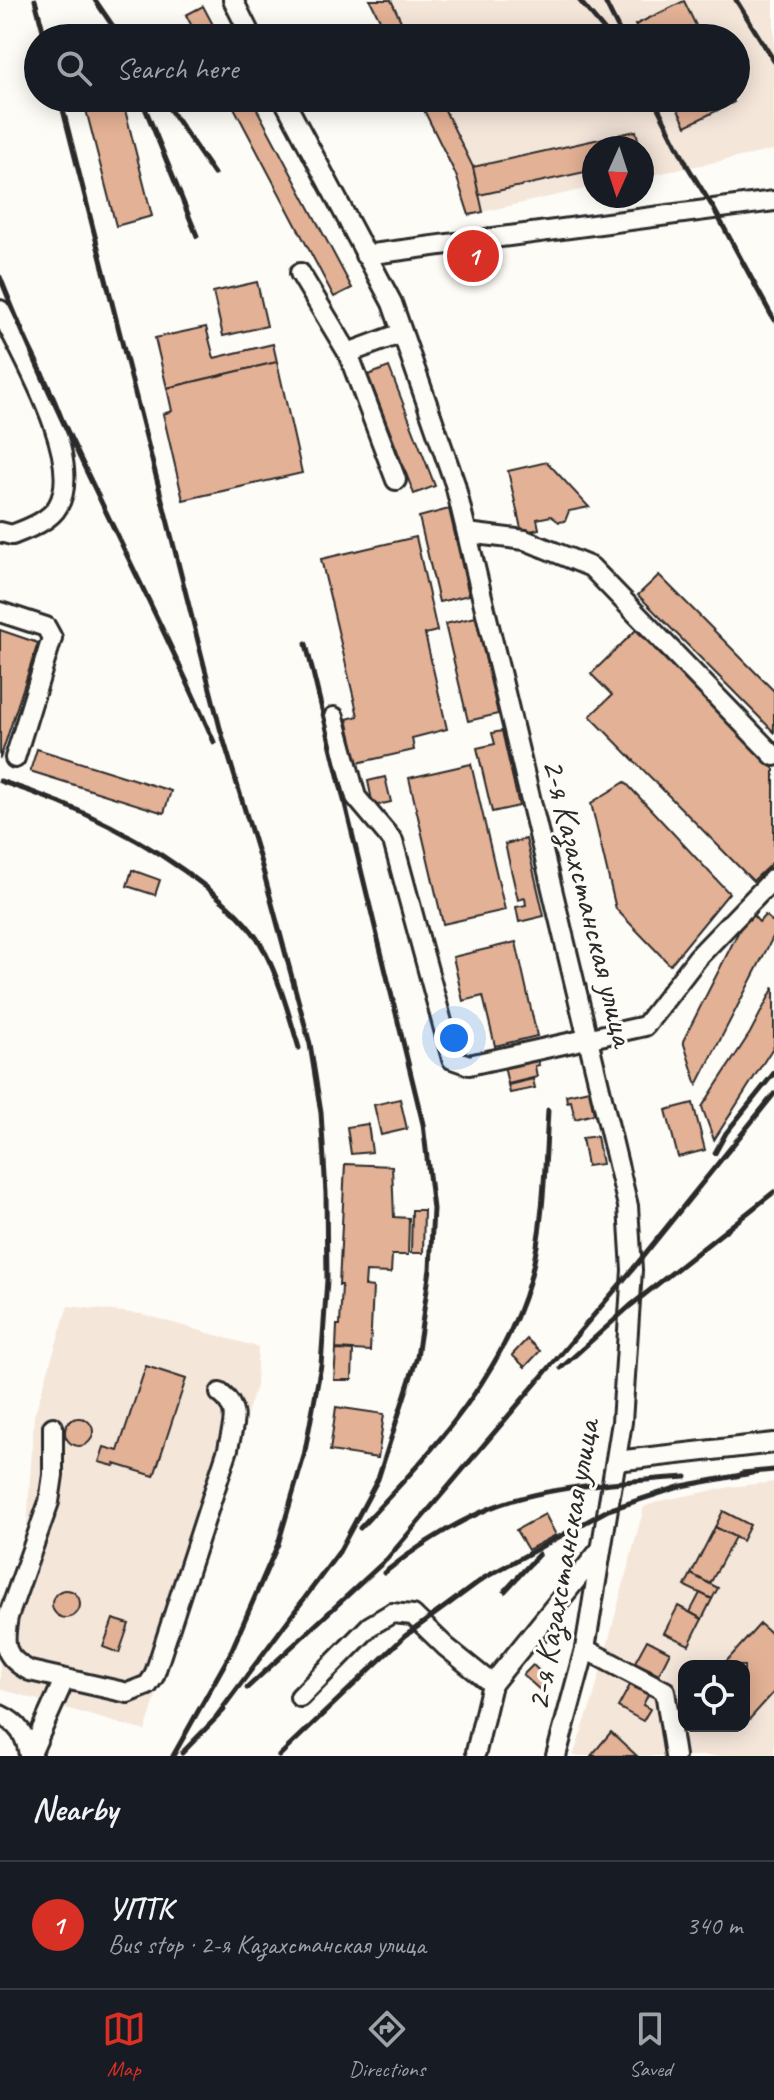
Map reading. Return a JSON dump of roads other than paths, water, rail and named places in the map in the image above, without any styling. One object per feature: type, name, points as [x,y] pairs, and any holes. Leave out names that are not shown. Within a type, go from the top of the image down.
[{"type":"street","points":[[233,0],[245,24]]},
{"type":"street","name":"2-я Казахстанская улица","points":[[290,112],[392,303],[455,484],[628,1206],[632,1270],[622,1422],[585,1649],[556,1756]]},
{"type":"street","points":[[365,255],[774,201]]},
{"type":"street","points":[[300,273],[348,353],[396,480]]},
{"type":"street","points":[[0,310],[56,428],[66,479],[58,507],[35,526],[6,534]]},
{"type":"street","points":[[348,353],[402,333]]},
{"type":"street","points":[[467,533],[525,540],[591,567],[774,756]]},
{"type":"street","points":[[0,612],[46,627],[52,638],[15,758]]},
{"type":"street","points":[[334,717],[356,797],[393,841],[452,1059],[469,1065],[645,1026],[698,957],[774,878]]},
{"type":"street","points":[[53,1427],[53,1475],[49,1502],[8,1617],[5,1636],[7,1652],[16,1664],[30,1671],[128,1693],[148,1685],[154,1676],[228,1449],[234,1413],[231,1402],[220,1393]]},
{"type":"street","points":[[616,1461],[774,1443]]},
{"type":"street","points":[[476,1752],[492,1684],[602,1548]]},
{"type":"street","points":[[300,1697],[370,1626],[392,1613],[413,1615],[492,1684]]},
{"type":"street","points":[[585,1649],[665,1691],[675,1756]]},
{"type":"street","points":[[30,1756],[64,1680]]},
{"type":"street","points":[[0,1715],[20,1728],[30,1756]]},
{"type":"railway","points":[[35,0],[41,24]]},
{"type":"railway","points":[[95,0],[111,24]]},
{"type":"railway","points":[[579,0],[599,24]]},
{"type":"railway","points":[[604,0],[616,24]]},
{"type":"railway","points":[[736,0],[774,61]]},
{"type":"railway","points":[[64,112],[220,728],[261,863],[310,1044],[321,1113],[327,1280],[321,1365],[304,1456],[278,1544],[229,1656],[173,1756]]},
{"type":"railway","points":[[147,112],[197,236]]},
{"type":"railway","points":[[172,112],[214,174]]},
{"type":"railway","points":[[660,112],[774,320]]},
{"type":"railway","points":[[0,277],[50,395],[214,742]]},
{"type":"railway","points":[[216,1717],[339,1552],[378,1479],[417,1357],[430,1269],[433,1209],[423,1124],[306,644]]},
{"type":"railway","points":[[0,781],[82,812],[133,838],[182,869],[223,901],[246,924],[264,950],[299,1048]]},
{"type":"railway","points":[[715,1153],[726,1133],[774,1073]]},
{"type":"railway","points":[[247,1688],[387,1559],[632,1270],[774,1094]]},
{"type":"railway","points":[[360,1528],[412,1472],[460,1413],[501,1350],[517,1315],[530,1279],[538,1238],[548,1110]]},
{"type":"railway","points":[[561,1368],[630,1306],[774,1192]]},
{"type":"railway","points":[[742,1473],[774,1470]]},
{"type":"railway","points":[[279,1756],[405,1636],[484,1578],[608,1510],[682,1486],[752,1473]]},
{"type":"railway","points":[[384,1573],[447,1530],[510,1501],[585,1486],[686,1477]]},
{"type":"railway","points":[[505,1591],[539,1554]]},
{"type":"railway","points":[[182,1753],[224,1710]]},
{"type":"place","name":"УПТК","points":[[473,256]]}]
